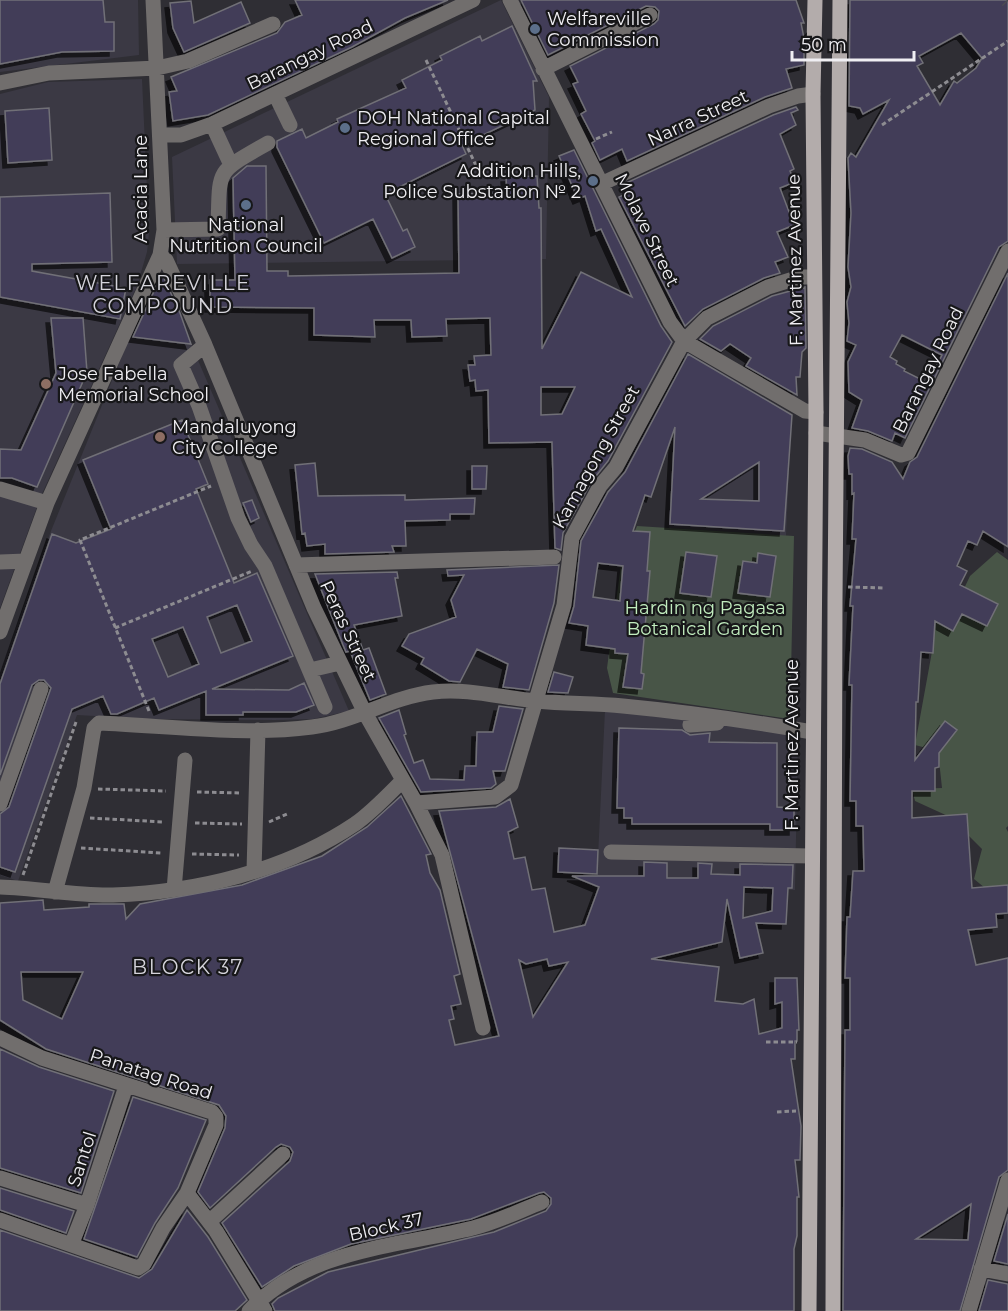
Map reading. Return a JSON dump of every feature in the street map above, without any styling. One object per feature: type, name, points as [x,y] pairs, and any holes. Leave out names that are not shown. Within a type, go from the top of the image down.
[{"type":"main road","name":"F. Martinez Avenue","points":[[809,1311],[816,433],[813,94],[815,0]]},
{"type":"main road","points":[[833,1311],[840,0]]},
{"type":"main road","points":[[812,727],[835,722]]},
{"type":"street","name":"Acacia Lane","points":[[0,632],[47,503],[160,255],[164,230],[153,0]]},
{"type":"street","name":"Barangay Road","points":[[161,135],[182,135],[212,124],[473,0]]},
{"type":"street","name":"Molave Street","points":[[510,0],[543,69],[603,183],[670,322],[684,341],[805,411],[816,412]]},
{"type":"street","points":[[543,69],[651,15]]},
{"type":"street","points":[[0,83],[49,73],[157,68],[188,61],[273,24]]},
{"type":"street","points":[[275,94],[290,125]]},
{"type":"street","name":"Narra Street","points":[[603,183],[770,106],[798,96],[813,94]]},
{"type":"street","points":[[212,124],[231,165]]},
{"type":"street","points":[[164,230],[218,229],[219,178],[231,165],[268,143]]},
{"type":"street","name":"Barangay Road","points":[[816,433],[865,440],[897,454],[908,453],[1008,251]]},
{"type":"street","name":"Peras Street","points":[[160,255],[166,260],[205,345],[296,565],[340,663],[364,713],[416,803],[442,855],[483,1028]]},
{"type":"street","name":"Kamagong Street","points":[[416,803],[495,797],[507,790],[564,605],[572,538],[600,486],[616,467],[684,341],[707,318],[768,286],[800,277],[814,277]]},
{"type":"street","points":[[205,345],[181,365],[199,406],[224,481],[251,545],[265,566],[325,707]]},
{"type":"street","points":[[0,489],[47,503]]},
{"type":"street","points":[[296,565],[554,557]]},
{"type":"street","points":[[0,562],[26,561]]},
{"type":"street","points":[[310,670],[340,663]]},
{"type":"street","points":[[0,804],[41,689]]},
{"type":"street","points":[[55,892],[84,788],[94,728],[99,723],[258,730],[312,727],[364,713],[406,698],[433,692],[460,690],[535,701],[621,706],[812,727]]},
{"type":"street","points":[[254,871],[258,730]]},
{"type":"street","points":[[174,890],[185,760]]},
{"type":"street","points":[[0,887],[112,895],[174,890],[254,871],[285,861],[330,840],[356,823],[402,781]]},
{"type":"street","points":[[611,852],[811,855]]},
{"type":"street","name":"Panatag Road","points":[[0,1038],[42,1058],[212,1112],[216,1117],[216,1125],[187,1193]]},
{"type":"street","name":"Santol","points":[[72,1243],[87,1205],[126,1086]]},
{"type":"street","points":[[209,1222],[283,1154]]},
{"type":"street","points":[[0,1178],[87,1205]]},
{"type":"street","points":[[969,1311],[1008,1180]]},
{"type":"street","points":[[0,1220],[72,1243],[134,1267],[142,1267],[163,1228],[187,1193],[209,1222],[257,1308]]},
{"type":"street","name":"Block 37","points":[[257,1308],[323,1263],[386,1245],[501,1220],[542,1202]]},
{"type":"street","points":[[981,1269],[1008,1274]]},
{"type":"path","points":[[882,125],[1008,41]]},
{"type":"path","points":[[426,60],[480,174]]},
{"type":"path","points":[[150,714],[80,540],[224,481]]},
{"type":"path","points":[[115,628],[265,566]]},
{"type":"path","points":[[851,586],[885,588]]},
{"type":"path","points":[[19,888],[76,722]]},
{"type":"path","points":[[766,1042],[811,1043]]},
{"type":"shaded area","points":[[0,0],[138,0],[139,55],[0,72]]},
{"type":"shaded area","points":[[501,0],[549,97],[546,259],[177,264],[172,157]]},
{"type":"shaded area","points":[[142,79],[149,233],[147,252],[137,286],[41,496],[0,608],[0,94],[48,82]]},
{"type":"shaded area","name":"Mandaluyong City College","points":[[130,336],[191,344],[349,711],[313,719],[275,720],[148,719],[77,715],[18,881],[0,875],[0,672],[51,531]]},
{"type":"shaded area","points":[[791,424],[786,536],[669,528],[670,494],[682,475]]},
{"type":"shaded area","points":[[605,710],[798,735],[795,890],[716,887],[596,899]]},
{"type":"green space","name":"Hardin ng Pagasa Botanical Garden","points":[[637,526],[794,536],[790,719],[613,693],[607,668],[621,565]]},
{"type":"green space","points":[[997,552],[1008,560],[1008,826],[1006,828],[1008,832],[1008,890],[985,888],[974,879],[982,849],[950,817],[915,801],[912,789],[942,788],[938,751],[915,745],[933,646],[925,613],[950,618],[970,576]]},
{"type":"building","points":[[0,0],[103,0],[105,22],[114,22],[114,51],[62,52],[0,64]]},
{"type":"building","points":[[295,0],[448,0],[405,18],[352,47],[208,115],[173,121],[169,92],[177,91],[171,77],[277,33],[285,22],[302,15]]},
{"type":"building","points":[[521,0],[796,0],[804,23],[801,23],[804,38],[804,65],[786,69],[792,88],[765,97],[627,161],[622,149],[600,160],[592,143],[595,141],[581,114],[586,111],[573,84],[578,82],[570,66],[654,24],[658,20],[659,11],[655,7],[646,6],[548,55]]},
{"type":"building","points":[[850,0],[1008,0],[1008,241],[999,247],[905,438],[895,433],[892,441],[868,431],[852,428],[862,400],[849,392],[848,362],[856,345],[847,341],[849,323],[847,302],[851,287],[848,267],[851,213],[848,158],[851,153],[856,157],[889,100],[863,114],[860,108],[849,106]],"holes":[[[961,33],[982,58],[976,68],[957,83],[954,81],[940,105],[917,66],[923,63],[919,56]],[[902,335],[942,355],[928,383],[904,371],[905,369],[890,357]]]},
{"type":"building","points":[[191,1],[194,23],[241,2],[250,23],[184,52],[173,28],[170,3]]},
{"type":"building","points":[[512,26],[537,81],[533,81],[535,110],[462,145],[466,154],[385,194],[403,231],[407,229],[415,247],[392,258],[373,219],[324,243],[277,147],[277,141],[302,129],[306,138],[338,122],[337,119],[406,88],[402,80],[442,60],[440,56],[480,36],[482,41]]},
{"type":"building","points":[[796,107],[798,110],[791,113],[796,125],[780,134],[794,169],[790,171],[795,182],[780,188],[794,225],[777,232],[788,257],[775,262],[780,273],[764,278],[703,309],[685,326],[619,197],[630,192],[626,183],[773,115]]},
{"type":"building","points":[[49,108],[52,160],[8,163],[5,111]]},
{"type":"building","points":[[574,150],[661,326],[672,342],[608,461],[592,481],[563,533],[561,550],[555,548],[552,442],[489,443],[488,390],[476,391],[475,380],[470,381],[468,365],[475,365],[474,356],[491,355],[490,318],[446,319],[447,336],[412,337],[411,320],[374,320],[375,337],[314,335],[314,308],[210,307],[210,280],[235,280],[233,178],[247,166],[266,166],[267,271],[288,271],[288,276],[459,273],[458,194],[507,193],[506,177],[537,176],[539,208],[541,208],[542,349],[581,272],[632,297],[601,229],[596,231],[585,196],[578,199],[559,156]],"holes":[[[541,387],[575,387],[562,414],[541,415]]]},
{"type":"building","points":[[110,193],[112,262],[32,264],[32,271],[126,288],[120,319],[0,297],[0,197]]},
{"type":"building","points":[[1008,273],[1008,547],[983,531],[977,545],[968,541],[957,566],[967,571],[960,585],[998,604],[987,626],[962,614],[953,631],[935,621],[933,653],[921,652],[918,702],[916,702],[915,760],[945,721],[957,730],[939,753],[939,767],[935,768],[935,791],[912,791],[912,818],[967,814],[972,888],[1008,885],[1008,913],[996,914],[997,927],[968,930],[976,965],[1008,958],[1008,1170],[999,1177],[960,1311],[843,1311],[845,1030],[850,1030],[850,978],[845,978],[847,917],[850,917],[853,871],[864,871],[863,826],[856,826],[856,801],[850,801],[852,685],[849,685],[853,606],[850,606],[856,539],[852,539],[854,493],[852,494],[852,474],[849,474],[848,456],[850,448],[862,449],[892,462],[903,479],[910,462],[917,457]],"holes":[[[971,1204],[968,1240],[916,1239]]]},
{"type":"building","points":[[162,274],[180,313],[191,344],[133,337]]},
{"type":"building","points":[[805,287],[806,348],[802,352],[800,377],[796,377],[797,395],[746,366],[751,358],[730,344],[721,351],[700,339],[713,326],[772,296]]},
{"type":"building","points":[[51,318],[83,318],[87,372],[37,487],[12,478],[0,478],[0,449],[21,450],[56,373]]},
{"type":"building","points":[[688,354],[792,415],[784,531],[670,524],[675,427],[651,497],[645,495],[633,531],[650,532],[647,571],[650,571],[641,673],[644,674],[642,689],[623,687],[628,654],[615,653],[615,649],[586,645],[588,626],[569,623],[574,606],[581,541],[608,492],[625,472]],"holes":[[[759,462],[759,501],[701,499]],[[598,563],[623,566],[620,601],[593,597]]]},
{"type":"building","points":[[182,420],[208,484],[196,489],[234,583],[257,573],[293,656],[212,689],[289,690],[304,683],[314,705],[296,712],[206,715],[206,691],[159,710],[154,698],[117,714],[111,714],[103,696],[72,709],[15,872],[0,867],[0,814],[9,807],[51,688],[44,680],[39,680],[32,685],[0,775],[0,684],[52,534],[76,543],[111,529],[83,460]],"holes":[[[237,605],[252,641],[221,653],[207,617]],[[183,627],[199,664],[168,677],[152,639]]]},
{"type":"building","points":[[315,463],[318,496],[405,495],[405,500],[475,498],[474,514],[450,514],[450,520],[405,521],[406,546],[392,546],[394,552],[325,554],[325,544],[307,546],[305,533],[302,534],[295,465]]},
{"type":"building","points":[[472,466],[487,466],[486,489],[472,489]]},
{"type":"building","points":[[252,500],[259,518],[251,522],[243,503]]},
{"type":"building","points":[[686,552],[717,556],[711,597],[680,593]]},
{"type":"building","points":[[758,553],[776,556],[770,597],[738,593],[743,561],[757,563]]},
{"type":"building","points":[[559,565],[554,603],[529,690],[503,687],[508,664],[477,649],[460,682],[449,681],[421,664],[424,658],[402,646],[409,634],[456,617],[451,600],[464,575],[448,576],[447,570]]},
{"type":"building","points":[[397,572],[398,578],[395,578],[402,616],[354,625],[363,650],[369,648],[386,694],[370,700],[350,651],[346,652],[315,574]]},
{"type":"building","points":[[554,672],[573,677],[568,693],[548,692]]},
{"type":"building","points":[[499,706],[523,709],[505,771],[493,771],[496,784],[491,788],[421,792],[379,718],[399,710],[406,734],[404,735],[414,763],[423,760],[430,779],[464,780],[465,766],[476,766],[477,732],[493,732]]},
{"type":"building","points":[[619,728],[682,730],[690,735],[710,733],[709,742],[777,743],[777,807],[794,808],[794,830],[770,830],[770,824],[632,824],[632,818],[624,818],[624,808],[617,808]]},
{"type":"building","points":[[401,796],[431,854],[426,855],[430,873],[440,890],[460,974],[454,976],[461,1004],[451,1006],[454,1019],[449,1020],[455,1045],[499,1036],[439,811],[496,807],[510,799],[518,827],[508,832],[514,859],[525,857],[532,890],[545,888],[554,932],[585,925],[599,887],[572,876],[644,876],[644,862],[667,863],[667,878],[698,878],[698,863],[712,864],[711,874],[740,875],[740,864],[793,865],[792,888],[788,888],[786,924],[756,923],[763,953],[740,958],[727,899],[722,942],[651,959],[719,967],[715,1001],[743,1004],[754,999],[759,1034],[782,1028],[782,1002],[775,1004],[775,978],[797,978],[799,1030],[797,1030],[797,1041],[795,1041],[795,1059],[791,1059],[801,1126],[800,1160],[795,1160],[799,1197],[797,1197],[797,1236],[794,1249],[794,1311],[275,1311],[272,1304],[278,1298],[328,1272],[494,1232],[546,1211],[551,1204],[551,1198],[544,1192],[539,1193],[471,1219],[351,1244],[294,1266],[262,1287],[222,1223],[290,1161],[293,1152],[290,1147],[281,1144],[276,1147],[210,1208],[198,1192],[225,1128],[226,1116],[219,1105],[46,1049],[0,1020],[0,903],[43,900],[44,910],[89,907],[89,904],[124,904],[126,919],[140,904],[242,885],[322,856],[367,827]],"holes":[[[744,887],[773,888],[772,911],[743,918]],[[547,959],[549,966],[568,962],[533,1017],[519,960],[526,964]],[[21,972],[83,972],[62,1019],[23,1000]]]},
{"type":"building","points":[[559,848],[598,850],[597,874],[558,872]]},
{"type":"building","points":[[0,1049],[39,1067],[114,1091],[81,1193],[0,1168]]},
{"type":"building","points":[[133,1097],[206,1120],[178,1188],[155,1223],[137,1257],[84,1239]]},
{"type":"building","points":[[0,1188],[74,1211],[66,1233],[0,1210]]},
{"type":"building","points":[[187,1210],[208,1237],[247,1300],[235,1311],[0,1311],[0,1230],[139,1278],[152,1269]]},
{"type":"building","points":[[1008,1214],[1008,1264],[994,1261]]},
{"type":"building","points":[[988,1280],[1008,1284],[1008,1311],[979,1311]]},
{"type":"place","name":"Welfareville Commission","points":[[535,29]]},
{"type":"place","name":"DOH National Capital Regional Office","points":[[345,128]]},
{"type":"place","name":"Addition Hills, Police Substation № 2","points":[[593,181]]},
{"type":"place","name":"National Nutrition Council","points":[[246,205]]},
{"type":"place","name":"Jose Fabella Memorial School","points":[[46,384]]},
{"type":"place","name":"Mandaluyong City College","points":[[160,437]]},
{"type":"district","name":"WELFAREVILLE COMPOUND","points":[[163,294]]},
{"type":"district","name":"BLOCK 37","points":[[188,967]]}]
